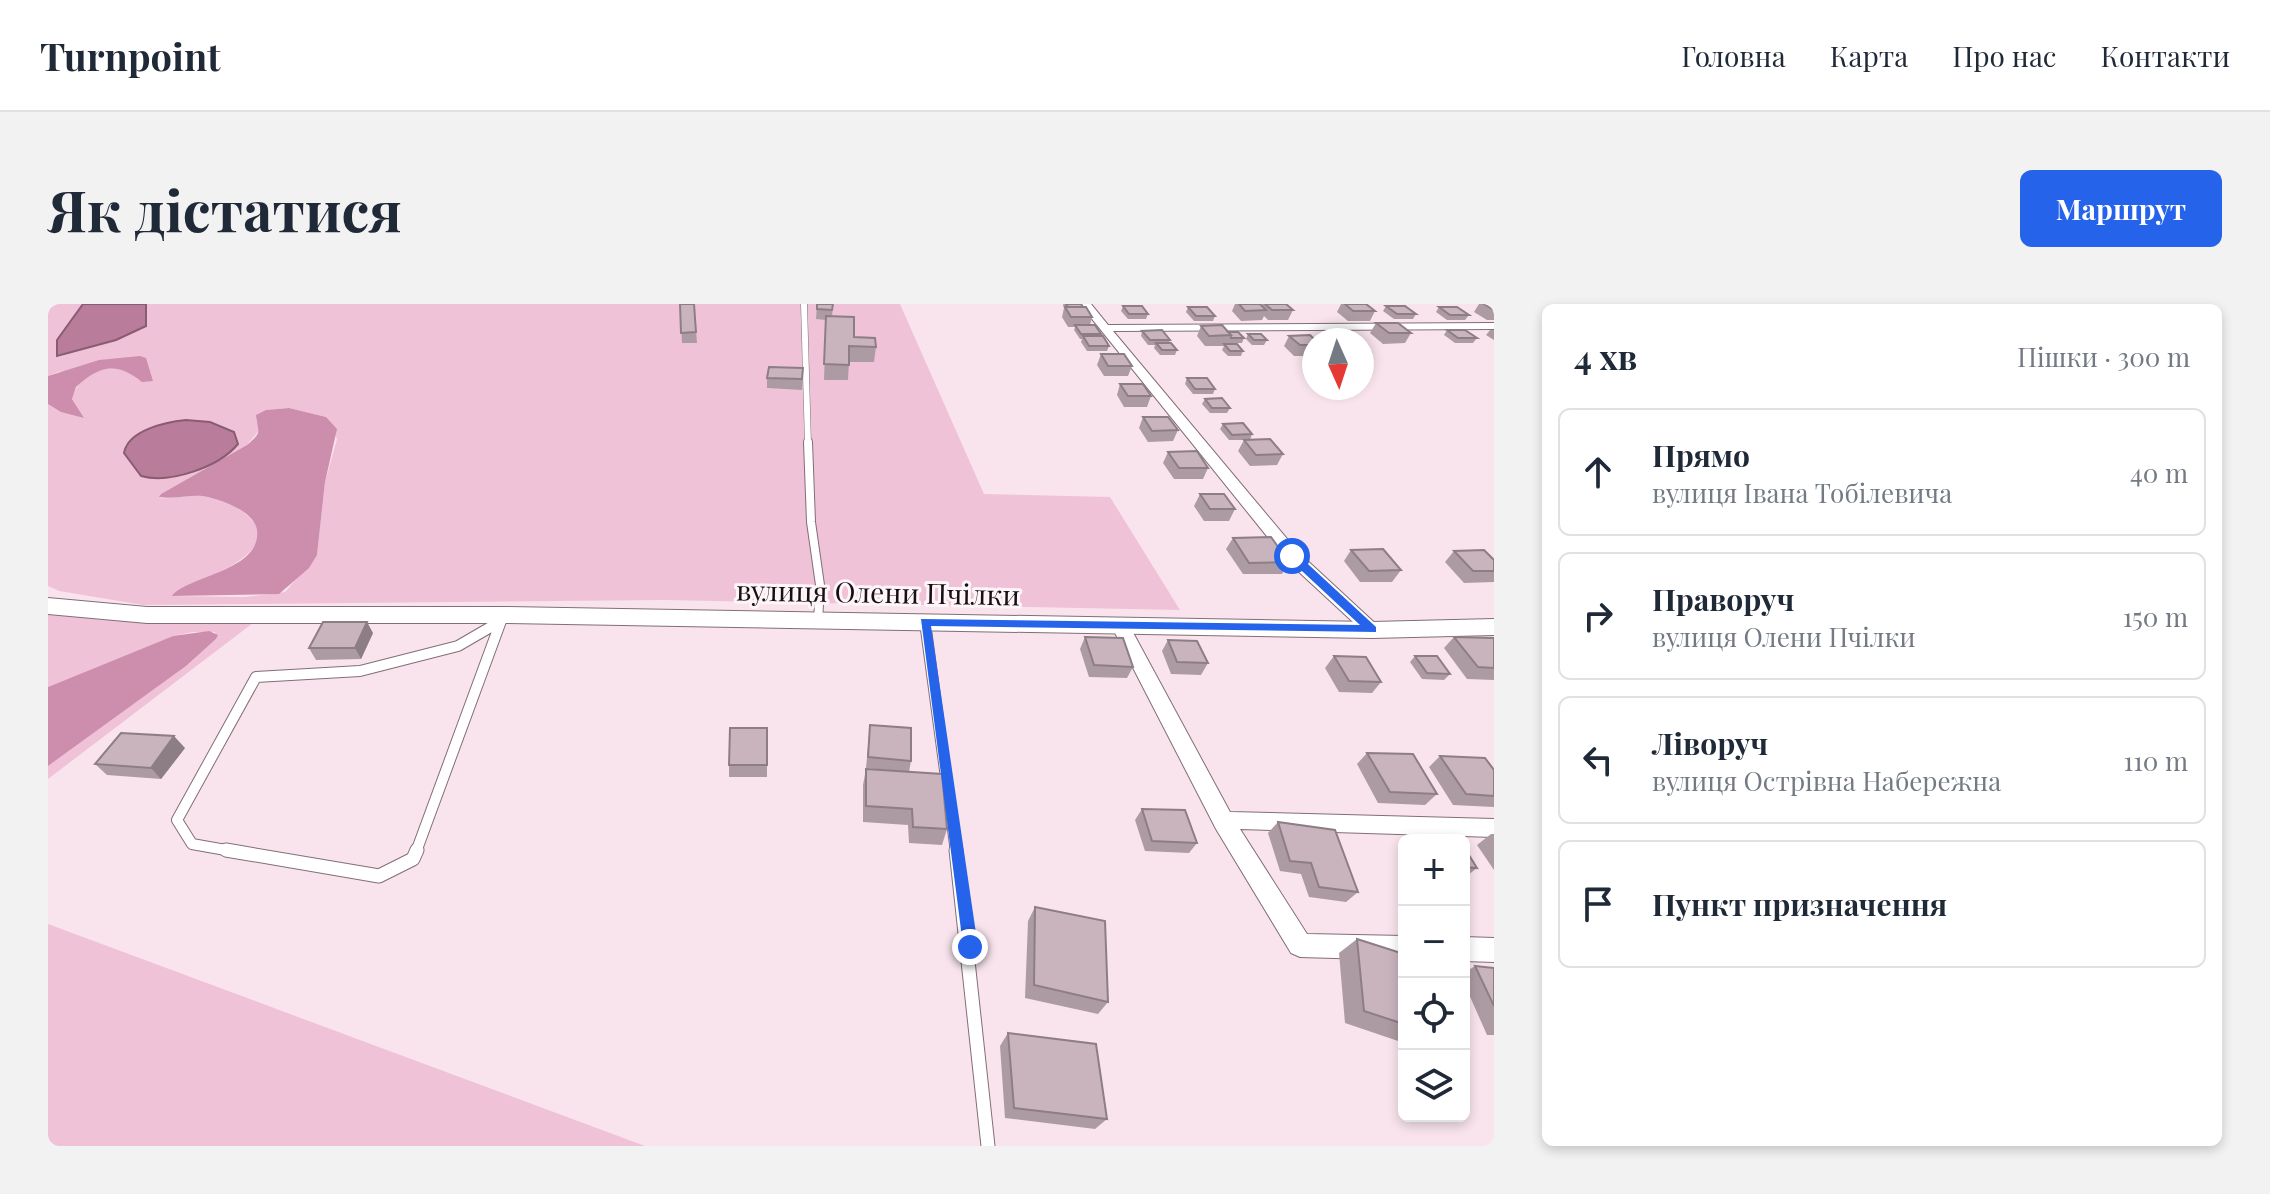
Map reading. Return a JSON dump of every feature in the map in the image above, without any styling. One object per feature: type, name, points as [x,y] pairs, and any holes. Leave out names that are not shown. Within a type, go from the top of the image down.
[{"type":"street","points":[[1085,304],[1292,556],[1372,630]]},
{"type":"street","points":[[1104,328],[1494,326]]},
{"type":"street","name":"вулиця Олени Пчілки","points":[[51,607],[147,615],[925,622],[1372,630],[1494,627]]},
{"type":"street","points":[[1121,627],[1224,822],[1300,945],[1398,948]]},
{"type":"street","points":[[1224,822],[1242,819],[1494,828]]},
{"type":"street","points":[[1470,949],[1494,950]]},
{"type":"lane","points":[[804,304],[811,522],[820,585],[818,623]]},
{"type":"lane","points":[[502,618],[413,859],[379,876],[192,844],[177,820],[256,677],[360,671],[458,646],[502,618]]},
{"type":"lane","points":[[925,622],[970,947],[988,1146]]},
{"type":"shaded area","points":[[48,304],[83,304],[57,340],[59,357],[145,319],[146,304],[900,304],[984,494],[1110,497],[1180,610],[664,600],[143,605],[59,591],[48,586],[48,404],[83,418],[72,399],[82,381],[101,370],[111,369],[121,369],[139,380],[145,363],[58,372],[48,376]],"holes":[[[289,408],[326,417],[337,439],[325,482],[317,555],[285,592],[245,597],[172,596],[244,557],[255,546],[258,534],[248,516],[224,502],[198,495],[160,498],[161,494],[247,445],[260,429],[256,420],[266,410]],[[186,420],[210,422],[196,469],[161,479],[145,477],[125,445],[140,433]]]},
{"type":"shaded area","points":[[83,304],[146,304],[146,326],[116,340],[57,356],[57,340]]},
{"type":"shaded area","points":[[146,358],[153,381],[142,382],[125,371],[109,369],[93,374],[76,387],[72,399],[84,418],[61,412],[48,404],[48,376],[99,360]]},
{"type":"shaded area","points":[[289,408],[326,417],[337,429],[325,482],[317,555],[309,568],[279,594],[172,596],[248,555],[255,544],[257,530],[255,523],[244,512],[222,501],[202,496],[159,497],[247,445],[258,432],[256,415],[266,410]]},
{"type":"shaded area","points":[[186,420],[210,422],[234,432],[238,444],[219,460],[193,472],[166,478],[141,476],[124,453],[127,445],[149,429]]},
{"type":"shaded area","points":[[48,611],[102,620],[257,620],[48,779],[48,766],[186,666],[216,639],[215,632],[173,636],[48,687]]},
{"type":"shaded area","points":[[209,631],[218,635],[216,639],[186,666],[48,766],[48,687],[173,636]]},
{"type":"shaded area","points":[[48,924],[645,1146],[48,1146]]},
{"type":"building","points":[[680,304],[694,304],[696,332],[681,333]]},
{"type":"building","points":[[817,304],[833,304],[832,310],[817,309]]},
{"type":"building","points":[[1066,304],[1081,304],[1083,307],[1068,307]]},
{"type":"building","points":[[1239,304],[1260,304],[1266,310],[1245,311]]},
{"type":"building","points":[[1265,304],[1286,304],[1293,310],[1272,310]]},
{"type":"building","points":[[1345,304],[1366,304],[1375,311],[1353,311]]},
{"type":"building","points":[[1123,306],[1142,306],[1148,314],[1129,314]]},
{"type":"building","points":[[1386,306],[1405,306],[1416,314],[1397,314]]},
{"type":"building","points":[[1065,307],[1086,307],[1092,317],[1071,317]]},
{"type":"building","points":[[1188,307],[1207,307],[1215,316],[1196,316]]},
{"type":"building","points":[[1439,307],[1457,307],[1469,315],[1450,315]]},
{"type":"building","points":[[826,316],[854,317],[854,337],[875,338],[876,347],[849,346],[849,365],[824,364]]},
{"type":"building","points":[[1376,323],[1398,323],[1411,333],[1389,333]]},
{"type":"building","points":[[1075,325],[1095,325],[1101,334],[1081,334]]},
{"type":"building","points":[[1222,325],[1231,335],[1209,336],[1201,326]]},
{"type":"building","points":[[1162,330],[1170,340],[1150,340],[1142,331]]},
{"type":"building","points":[[1447,330],[1465,330],[1477,338],[1458,338]]},
{"type":"building","points":[[1228,332],[1238,332],[1244,338],[1231,338]]},
{"type":"building","points":[[1248,334],[1261,334],[1267,340],[1254,340]]},
{"type":"building","points":[[1302,335],[1302,345],[1300,345],[1289,336]]},
{"type":"building","points":[[1083,336],[1103,336],[1109,346],[1089,346]]},
{"type":"building","points":[[1156,343],[1171,343],[1177,350],[1162,350]]},
{"type":"building","points":[[1224,344],[1237,344],[1243,351],[1230,351]]},
{"type":"building","points":[[1101,354],[1124,354],[1132,366],[1108,366]]},
{"type":"building","points":[[769,367],[803,368],[802,379],[767,378]]},
{"type":"building","points":[[1187,378],[1207,378],[1215,389],[1195,389]]},
{"type":"building","points":[[1120,384],[1143,384],[1151,396],[1128,396]]},
{"type":"building","points":[[1222,398],[1230,408],[1212,408],[1205,399]]},
{"type":"building","points":[[1143,417],[1168,417],[1178,430],[1152,431]]},
{"type":"building","points":[[1243,423],[1252,434],[1232,435],[1223,424]]},
{"type":"building","points":[[1270,439],[1283,454],[1256,455],[1244,440]]},
{"type":"building","points":[[1197,451],[1208,468],[1179,468],[1168,452]]},
{"type":"building","points":[[1200,494],[1224,494],[1235,509],[1210,509]]},
{"type":"building","points":[[1271,537],[1289,562],[1249,563],[1233,538]]},
{"type":"building","points":[[1383,549],[1401,570],[1369,571],[1351,550]]},
{"type":"building","points":[[1484,550],[1494,560],[1494,571],[1473,571],[1454,551]]},
{"type":"building","points":[[323,622],[367,622],[355,648],[309,648]]},
{"type":"building","points":[[1085,637],[1123,638],[1133,667],[1094,665]]},
{"type":"building","points":[[1454,637],[1494,638],[1494,668],[1478,667]]},
{"type":"building","points":[[1168,640],[1197,641],[1208,663],[1177,662]]},
{"type":"building","points":[[1334,656],[1366,657],[1381,682],[1349,681]]},
{"type":"building","points":[[1415,656],[1437,656],[1450,674],[1427,673]]},
{"type":"building","points":[[870,725],[911,728],[911,761],[868,757]]},
{"type":"building","points":[[730,728],[767,728],[767,765],[729,765]]},
{"type":"building","points":[[121,733],[174,736],[151,768],[95,764]]},
{"type":"building","points":[[1367,753],[1413,754],[1437,794],[1390,792]]},
{"type":"building","points":[[1440,756],[1485,758],[1494,770],[1494,796],[1466,794]]},
{"type":"building","points":[[866,769],[942,774],[947,829],[913,827],[912,809],[866,806]]},
{"type":"building","points":[[1142,809],[1185,810],[1197,843],[1152,841]]},
{"type":"building","points":[[1278,822],[1335,830],[1358,892],[1319,887],[1311,863],[1290,861]]},
{"type":"building","points":[[1035,907],[1105,921],[1108,1002],[1034,985]]},
{"type":"building","points":[[1357,939],[1398,952],[1398,1022],[1364,1011]]},
{"type":"building","points":[[1475,966],[1494,968],[1494,1006]]},
{"type":"building","points":[[1008,1033],[1096,1044],[1107,1119],[1014,1108]]},
{"type":"route","points":[[970,947],[925,622],[1372,630],[1292,556]]}]
